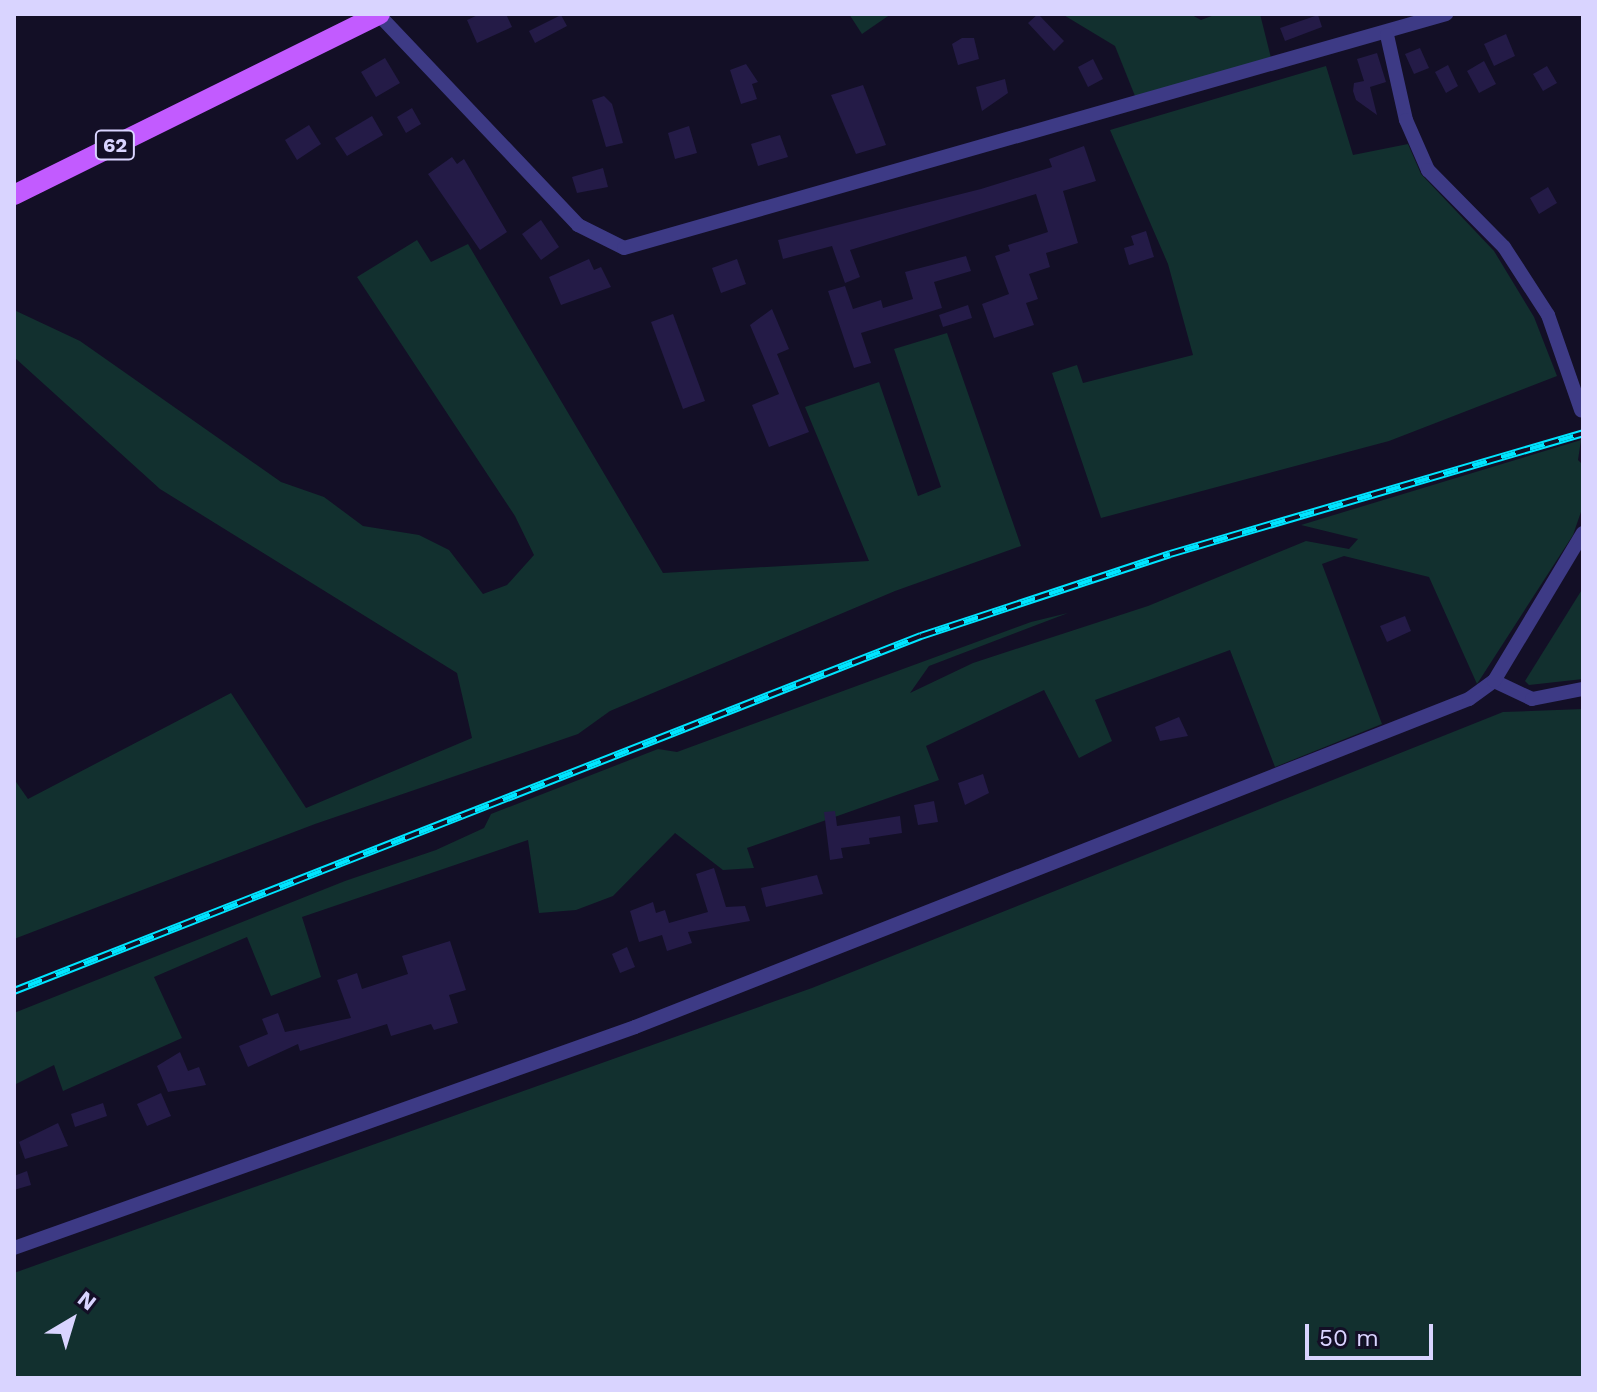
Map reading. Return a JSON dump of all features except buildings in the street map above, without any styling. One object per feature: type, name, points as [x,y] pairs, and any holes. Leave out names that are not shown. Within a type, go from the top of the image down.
[{"type":"main road","name":"62","points":[[14,195],[379,14]]},
{"type":"street","points":[[379,14],[578,225],[624,248],[1387,35],[1446,14]]},
{"type":"street","points":[[1387,35],[1406,120],[1428,170],[1504,247],[1548,315],[1581,410]]},
{"type":"street","points":[[14,1248],[635,1027],[1469,699],[1494,681],[1583,533]]},
{"type":"street","points":[[1494,681],[1532,699],[1583,689]]},
{"type":"green space","points":[[849,14],[891,14],[862,34]]},
{"type":"green space","points":[[1062,14],[1190,14],[1201,20],[1217,14],[1260,14],[1271,58],[1135,96],[1115,46]]},
{"type":"green space","points":[[1326,66],[1353,155],[1408,144],[1421,174],[1494,251],[1534,317],[1557,376],[1389,441],[1101,518],[1052,373],[1077,365],[1083,383],[1193,355],[1168,264],[1110,130]]},
{"type":"green space","points":[[417,240],[431,262],[468,244],[663,573],[869,561],[805,407],[879,382],[918,496],[941,487],[894,349],[947,333],[1021,546],[895,591],[610,711],[578,734],[315,824],[14,939],[14,779],[28,799],[231,693],[306,808],[472,738],[457,673],[160,489],[14,357],[14,310],[80,341],[281,482],[324,497],[363,526],[419,535],[449,550],[483,594],[507,585],[534,555],[515,516],[357,277]]},
{"type":"green space","points":[[1581,440],[1578,460],[1583,465],[1583,506],[1573,535],[1477,684],[1429,577],[1344,556],[1322,564],[1382,724],[1275,767],[1230,650],[1095,700],[1112,741],[1079,758],[1044,690],[926,746],[939,780],[747,848],[754,868],[723,870],[675,833],[613,896],[576,910],[539,913],[528,840],[302,917],[321,977],[271,996],[247,937],[154,977],[182,1038],[63,1091],[54,1065],[14,1085],[14,1013],[345,881],[436,850],[484,828],[491,814],[658,749],[677,752],[1031,622],[1068,613],[929,666],[910,693],[973,663],[1148,606],[1306,541],[1349,549],[1358,539],[1301,525]]},
{"type":"green space","points":[[1583,588],[1583,679],[1529,685],[1525,681]]},
{"type":"green space","points":[[1583,709],[1583,1378],[14,1378],[14,1273],[812,988],[1503,712]]},
{"type":"railway","points":[[14,991],[921,636],[1170,554],[1583,433]]}]
